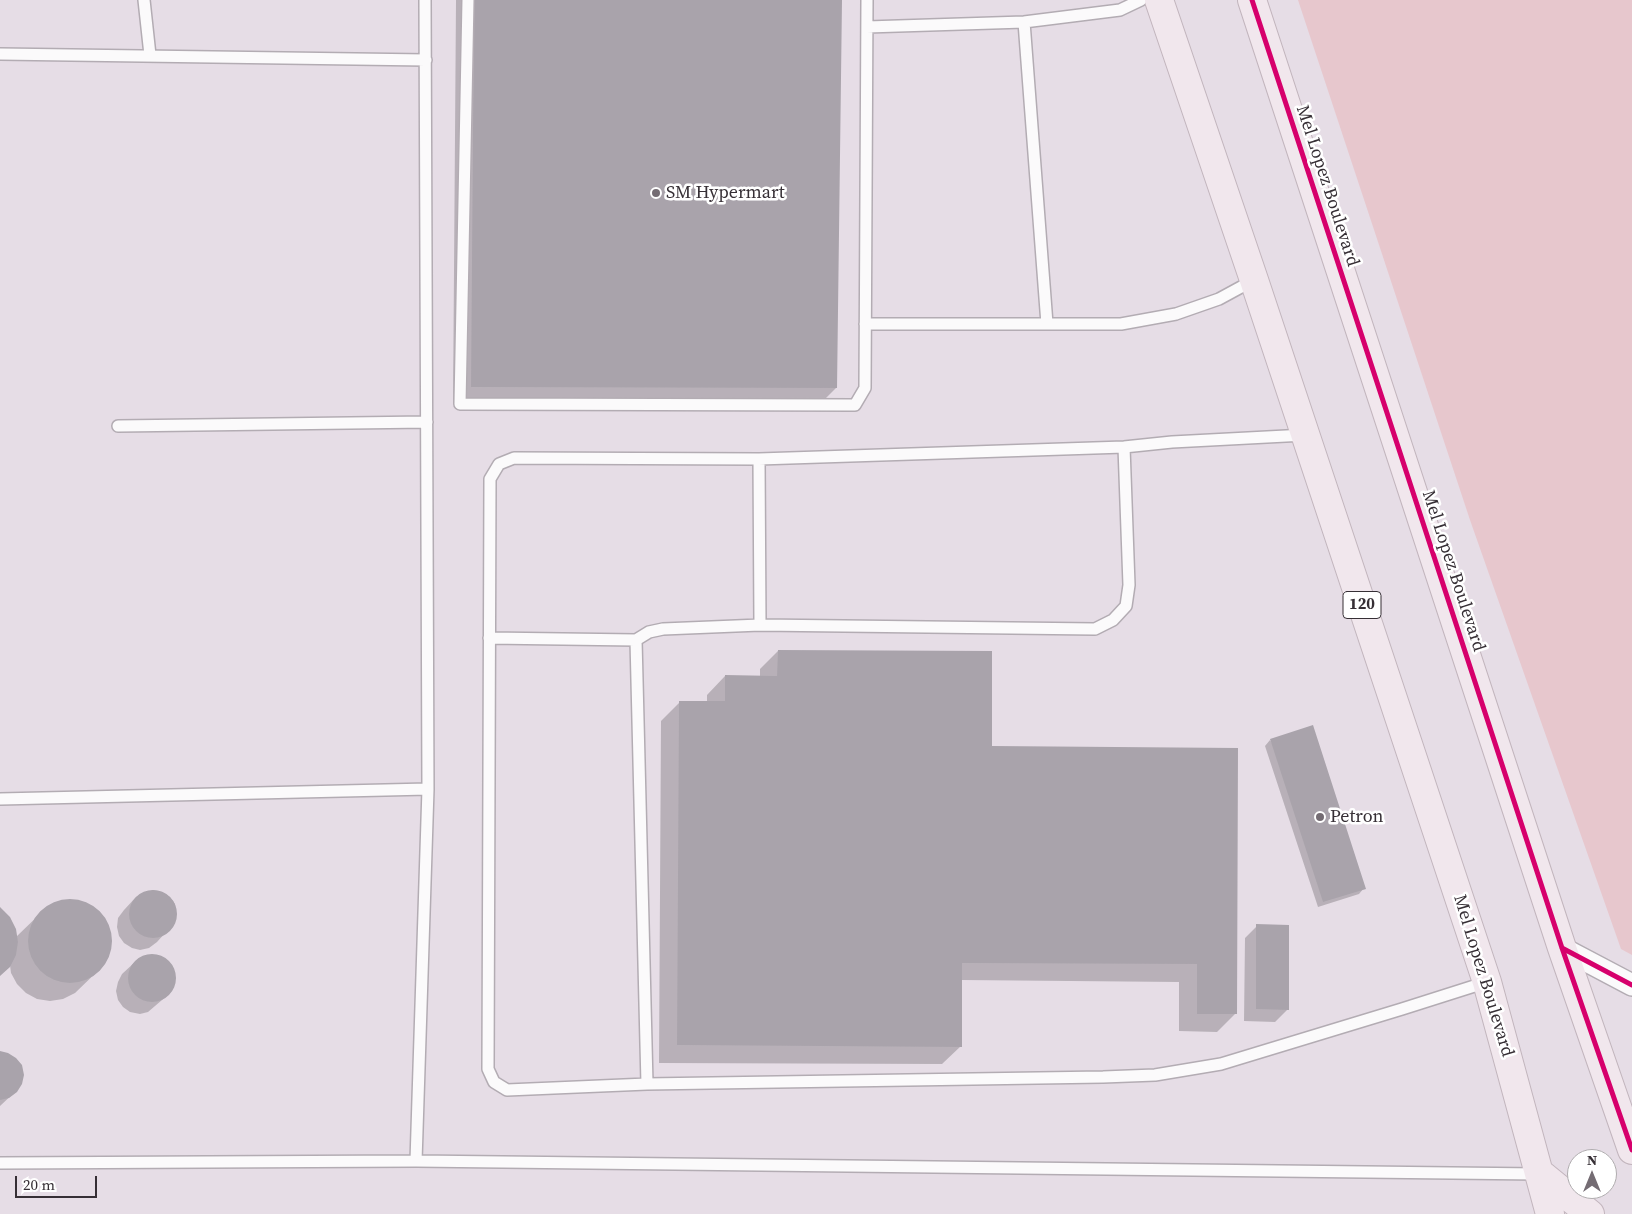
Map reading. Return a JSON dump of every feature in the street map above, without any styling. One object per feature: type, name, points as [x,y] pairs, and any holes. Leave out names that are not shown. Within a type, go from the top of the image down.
[{"type":"highway","name":"Mel Lopez Boulevard","points":[[1159,0],[1306,435],[1486,982],[1541,1174],[1550,1214]]},
{"type":"highway","name":"Mel Lopez Boulevard","points":[[1252,0],[1562,948],[1632,1150]]},
{"type":"highway","points":[[1541,1174],[1590,1214]]},
{"type":"street","points":[[1562,948],[1632,985]]},
{"type":"lane","points":[[144,0],[150,55]]},
{"type":"lane","points":[[416,1162],[428,790],[425,0]]},
{"type":"lane","points":[[468,0],[460,404],[855,406],[865,388],[867,0]]},
{"type":"lane","points":[[867,28],[1024,22],[1120,10],[1141,0]]},
{"type":"lane","points":[[1024,22],[1047,324]]},
{"type":"lane","points":[[0,54],[426,60]]},
{"type":"lane","points":[[865,324],[1121,324],[1176,314],[1219,299],[1254,280]]},
{"type":"lane","points":[[118,426],[427,422]]},
{"type":"lane","points":[[1306,435],[1172,442],[1124,447],[758,459],[514,458],[499,464],[490,479],[488,1069],[494,1082],[507,1090],[647,1084],[1155,1075],[1221,1064],[1402,1010],[1486,982]]},
{"type":"lane","points":[[489,638],[636,640],[649,632],[663,629],[760,626],[1095,629],[1113,620],[1126,606],[1129,585],[1124,447]]},
{"type":"lane","points":[[758,459],[760,626]]},
{"type":"lane","points":[[636,640],[647,1084]]},
{"type":"lane","points":[[0,799],[428,790]]},
{"type":"lane","points":[[0,1162],[416,1162],[1541,1174]]},
{"type":"shaded area","points":[[1298,0],[1632,0],[1632,955],[1621,949],[1470,520]]},
{"type":"building","name":"SM Hypermart","points":[[474,0],[842,0],[837,388],[471,387]]},
{"type":"building","points":[[778,650],[992,651],[992,746],[1238,748],[1237,1014],[1197,1014],[1197,964],[962,963],[962,1047],[677,1045],[679,701],[725,701],[725,675],[777,676]]},
{"type":"building","points":[[1313,725],[1366,889],[1323,902],[1270,739]]},
{"type":"building","points":[[148,890],[158,890],[170,897],[177,909],[177,919],[170,931],[158,938],[148,938],[140,934],[133,927],[129,919],[129,909],[133,901],[140,894]]},
{"type":"building","points":[[70,899],[86,902],[100,911],[109,925],[112,941],[109,957],[100,971],[86,980],[70,983],[54,980],[40,971],[31,957],[28,941],[31,925],[40,911],[54,902]]},
{"type":"building","points":[[0,907],[10,917],[16,929],[18,942],[16,955],[10,967],[0,976]]},
{"type":"building","points":[[1256,924],[1289,925],[1289,1010],[1256,1009]]},
{"type":"building","points":[[147,954],[157,954],[169,961],[176,973],[176,983],[169,995],[157,1002],[147,1002],[139,998],[132,991],[128,983],[128,973],[132,965],[139,958]]},
{"type":"building","points":[[0,1051],[16,1058],[22,1065],[24,1075],[22,1084],[17,1092],[9,1098],[0,1100]]},
{"type":"cycle path","points":[[1252,0],[1562,948],[1632,1150]]},
{"type":"cycle path","points":[[1562,948],[1632,985]]},
{"type":"place","name":"SM Hypermart","points":[[656,193]]},
{"type":"place","name":"Petron","points":[[1320,817]]}]
